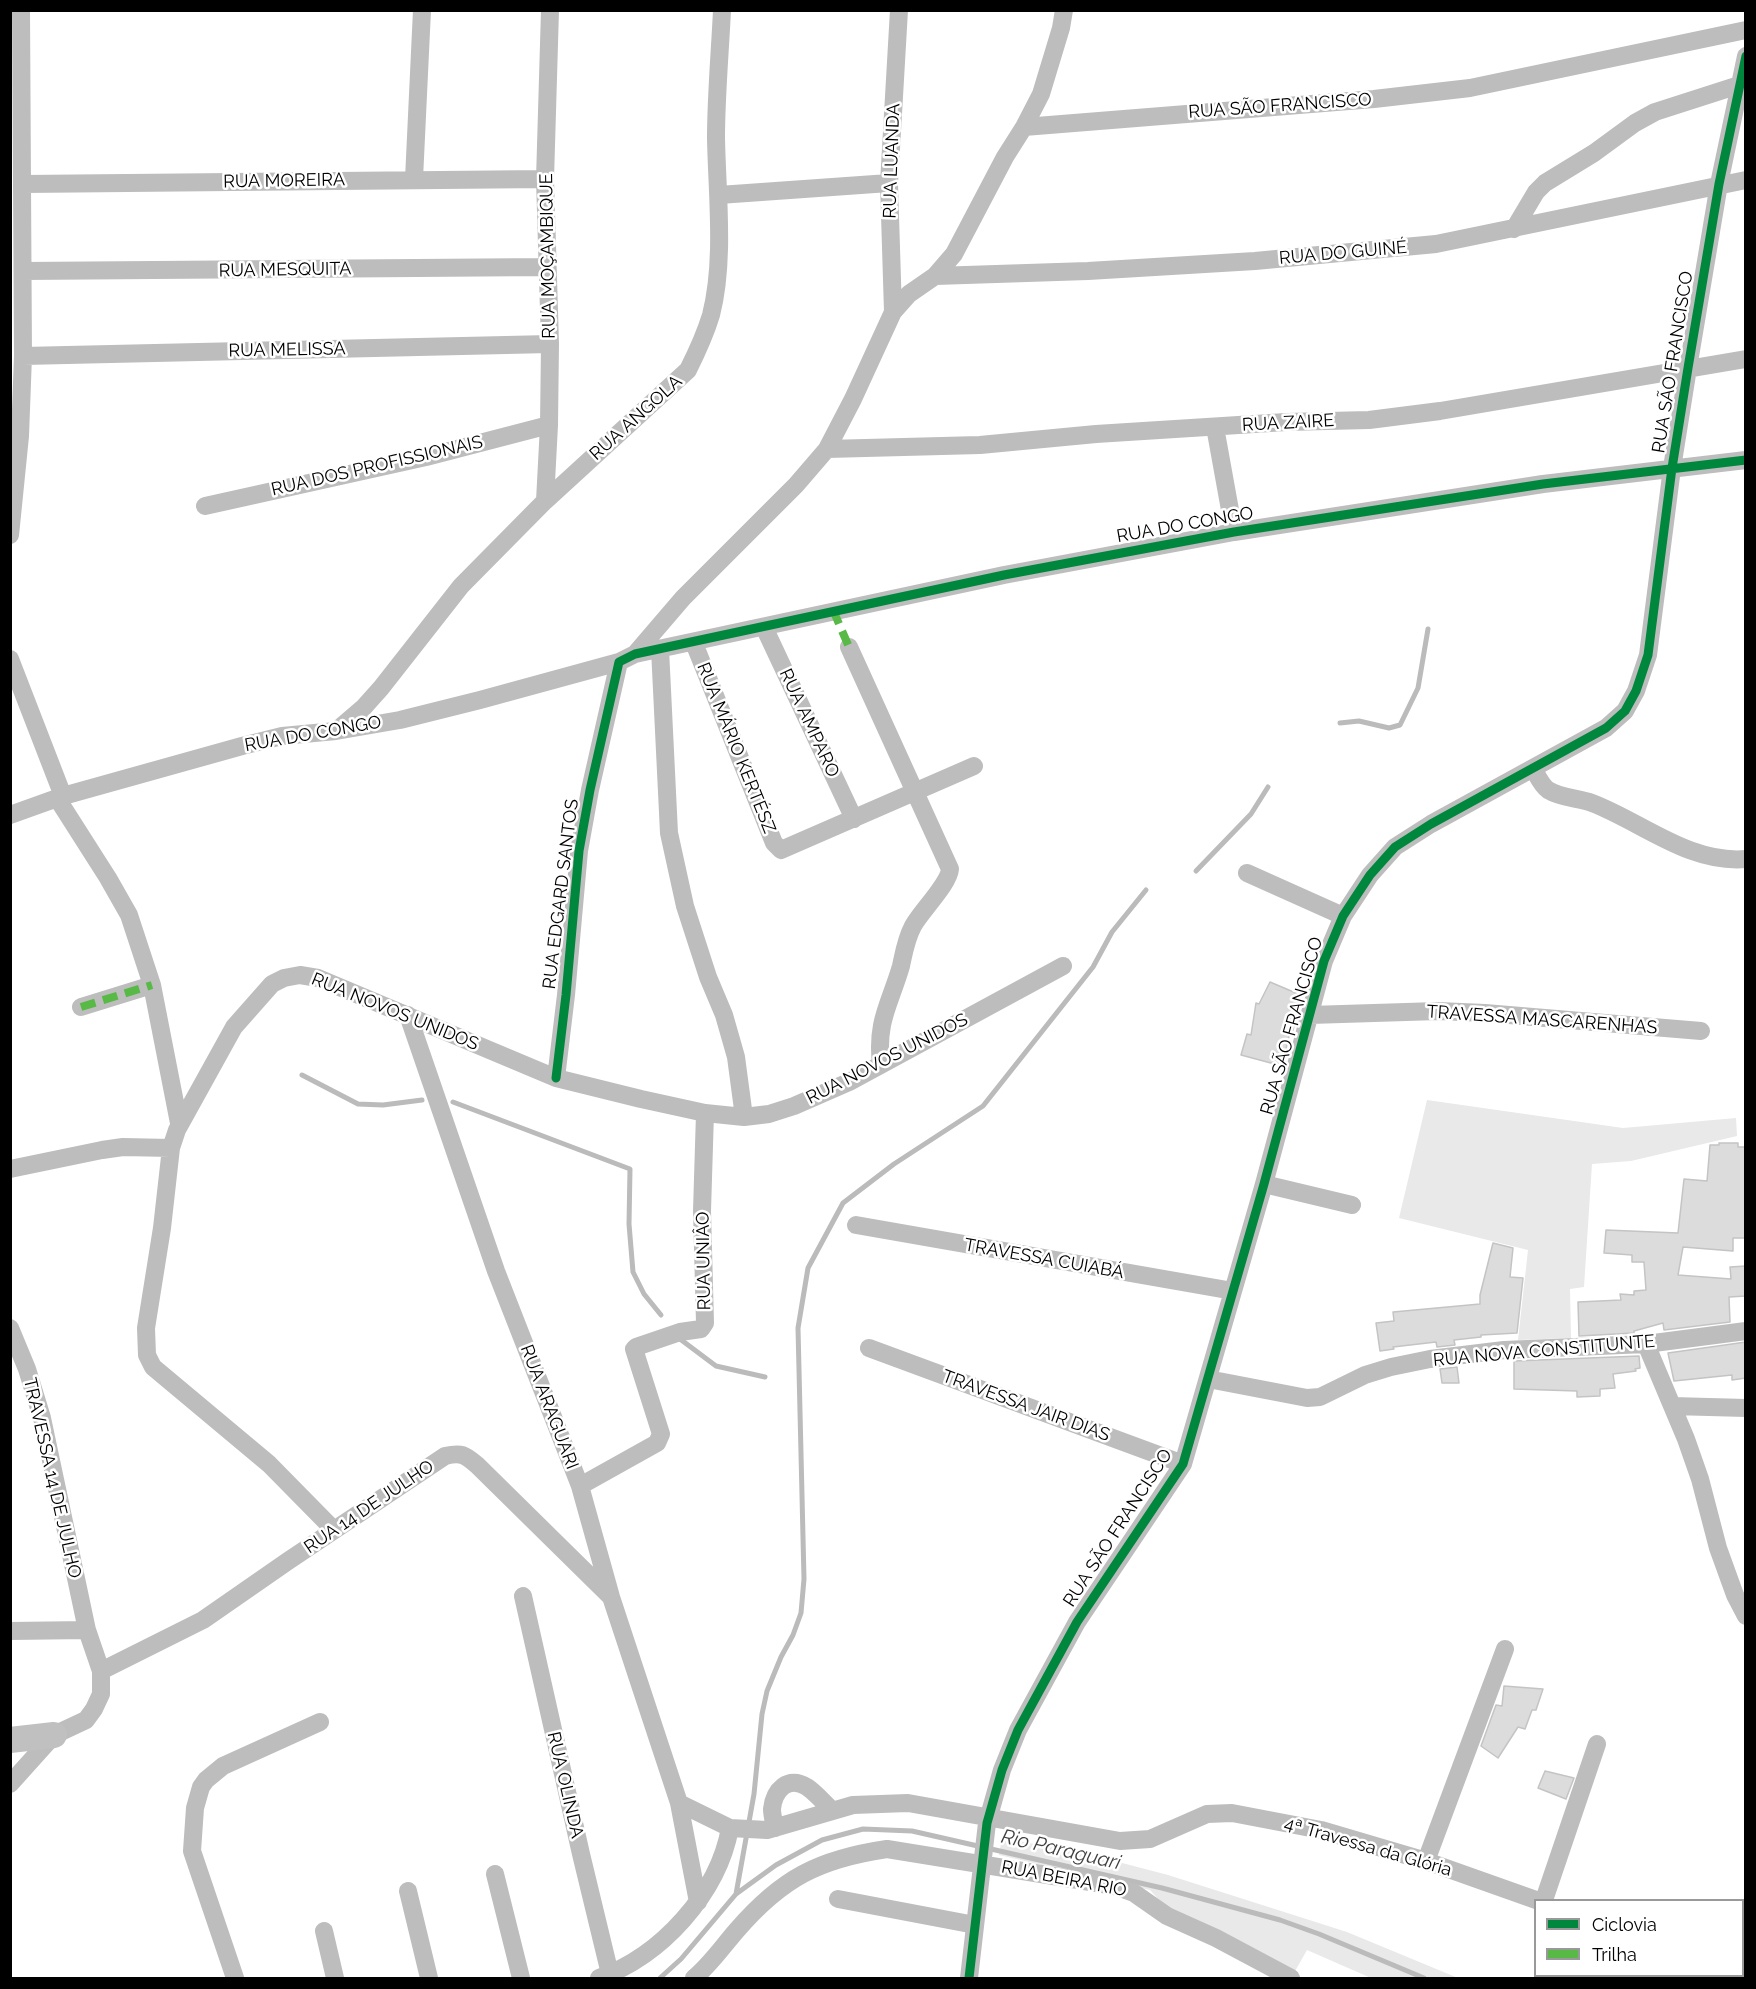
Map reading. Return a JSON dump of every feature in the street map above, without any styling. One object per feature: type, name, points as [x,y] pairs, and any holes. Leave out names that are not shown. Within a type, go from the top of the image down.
[{"type":"street","points":[[10,535],[20,436],[23,356],[21,10]]},
{"type":"street","points":[[414,179],[422,10]]},
{"type":"street","name":"RUA MOÇAMBIQUE","points":[[544,501],[549,425],[550,344],[545,179],[550,10]]},
{"type":"street","name":"RUA ANGOLA","points":[[336,731],[375,694],[461,586],[544,501],[688,370],[711,314],[717,277],[719,195],[716,138],[722,10]]},
{"type":"street","name":"RUA LUANDA","points":[[893,312],[889,183],[899,10]]},
{"type":"street","points":[[619,662],[635,654],[682,598],[796,484],[827,449],[893,312],[909,294],[935,276],[954,254],[1041,94],[1061,28],[1064,10]]},
{"type":"street","name":"RUA SÃO FRANCISCO","points":[[1023,127],[1374,99],[1470,88],[1746,30]]},
{"type":"street","name":"RUA SÃO FRANCISCO","points":[[969,1978],[982,1857],[988,1820],[1002,1770],[1018,1730],[1077,1622],[1183,1464],[1264,1184],[1324,961],[1343,916],[1370,875],[1395,847],[1431,824],[1606,728],[1625,711],[1636,691],[1648,655],[1672,468],[1688,368],[1719,184],[1746,56]]},
{"type":"street","points":[[1514,229],[1536,192],[1545,183],[1594,153],[1644,117],[1739,85]]},
{"type":"street","name":"RUA MOREIRA","points":[[23,184],[545,179]]},
{"type":"street","name":"RUA DO GUINÉ","points":[[935,276],[1088,271],[1255,261],[1436,244],[1746,180]]},
{"type":"street","points":[[719,195],[889,183]]},
{"type":"street","name":"RUA MESQUITA","points":[[23,271],[548,267]]},
{"type":"street","name":"RUA MELISSA","points":[[23,356],[550,344]]},
{"type":"street","name":"RUA ZAIRE","points":[[827,449],[980,445],[1096,434],[1286,422],[1369,420],[1440,411],[1746,359]]},
{"type":"street","name":"RUA DOS PROFISSIONAIS","points":[[205,506],[426,457],[549,425]]},
{"type":"street","points":[[1215,427],[1234,532]]},
{"type":"street","name":"RUA DO CONGO","points":[[635,654],[1004,575],[1234,532],[1543,484],[1746,460]]},
{"type":"street","name":"RUA AMPARO","points":[[764,627],[854,819]]},
{"type":"street","name":"RUA MÁRIO KERTÉSZ","points":[[694,643],[774,843],[781,850],[854,819]]},
{"type":"street","points":[[849,647],[948,860],[950,873],[913,926],[903,950],[901,964],[882,1019],[879,1039],[881,1064]]},
{"type":"street","points":[[660,649],[669,833],[685,906],[708,977],[724,1015],[736,1057],[744,1117]]},
{"type":"street","points":[[10,659],[60,797],[129,915],[152,985],[179,1124]]},
{"type":"street","name":"RUA DO CONGO","points":[[10,815],[60,797],[282,736],[336,731],[444,710],[619,662]]},
{"type":"street","name":"RUA EDGARD SANTOS","points":[[556,1078],[579,851],[590,790],[619,662]]},
{"type":"street","points":[[854,819],[974,766]]},
{"type":"street","points":[[1533,768],[1544,787],[1551,792],[1590,802],[1690,851],[1717,858],[1746,859]]},
{"type":"street","points":[[1247,873],[1343,916]]},
{"type":"street","name":"RUA NOVOS UNIDOS","points":[[334,1530],[269,1464],[153,1367],[147,1355],[146,1328],[162,1228],[171,1148],[179,1124],[234,1027],[272,984],[284,978],[300,975],[318,978],[556,1078],[705,1113],[744,1117],[769,1114],[794,1106],[849,1082],[1063,966]]},
{"type":"street","points":[[81,1007],[152,985]]},
{"type":"street","name":"TRAVESSA MASCARENHAS","points":[[1310,1015],[1438,1011],[1701,1031]]},
{"type":"street","name":"RUA ARAGUARI","points":[[408,1015],[496,1271],[580,1486],[611,1597],[679,1803],[698,1902]]},
{"type":"street","name":"RUA UNIÂO","points":[[580,1486],[661,1439],[634,1349],[680,1332],[704,1327],[702,1211],[705,1113]]},
{"type":"street","points":[[10,1169],[123,1147],[171,1148]]},
{"type":"street","points":[[1264,1184],[1352,1205]]},
{"type":"street","name":"TRAVESSA CUIABÁ","points":[[856,1225],[1233,1291]]},
{"type":"street","name":"TRAVESSA 14 DE JULHO","points":[[10,1328],[27,1369],[42,1418],[87,1630],[100,1671]]},
{"type":"street","name":"RUA NOVA CONSTITUNTE","points":[[1208,1379],[1307,1398],[1320,1397],[1365,1375],[1430,1359],[1504,1350],[1646,1344],[1746,1331]]},
{"type":"street","points":[[1646,1344],[1686,1438],[1700,1479],[1718,1548],[1735,1595],[1746,1616]]},
{"type":"street","name":"TRAVESSA JAIR DIAS","points":[[869,1348],[1183,1464]]},
{"type":"street","points":[[1672,1406],[1746,1408]]},
{"type":"street","name":"RUA 14 DE JULHO","points":[[100,1671],[203,1620],[445,1456],[455,1454],[465,1455],[611,1597]]},
{"type":"street","name":"RUA OLINDA","points":[[524,1596],[581,1854],[604,1976]]},
{"type":"street","points":[[10,1631],[87,1630]]},
{"type":"street","points":[[1426,1861],[1505,1649]]},
{"type":"street","points":[[10,1740],[54,1735],[86,1720],[101,1694],[100,1671]]},
{"type":"street","points":[[236,1978],[192,1851],[195,1808],[201,1787],[223,1766],[320,1722]]},
{"type":"street","points":[[10,1784],[54,1735]]},
{"type":"street","points":[[1544,1899],[1597,1744]]},
{"type":"street","points":[[771,1829],[776,1793],[785,1784],[795,1783],[807,1787],[832,1810]]},
{"type":"street","points":[[604,1976],[644,1956],[656,1946],[698,1902],[726,1850],[734,1829],[679,1803]]},
{"type":"street","name":"4ª Travessa da Glória","points":[[734,1829],[771,1829],[853,1805],[908,1803],[988,1820],[1120,1841],[1133,1841],[1161,1835],[1207,1814],[1232,1813],[1321,1830],[1426,1861],[1534,1899]]},
{"type":"street","name":"RUA BEIRA RIO","points":[[694,1978],[767,1898],[796,1878],[828,1862],[854,1854],[887,1850],[982,1857],[1114,1886],[1134,1893],[1167,1916],[1216,1938],[1291,1978]]},
{"type":"street","points":[[495,1874],[521,1978]]},
{"type":"street","points":[[408,1891],[429,1978]]},
{"type":"street","points":[[838,1899],[975,1925]]},
{"type":"street","points":[[324,1931],[335,1978]]},
{"type":"shaded area","points":[[1427,1100],[1623,1128],[1736,1118],[1737,1136],[1631,1161],[1592,1164],[1584,1287],[1570,1289],[1571,1338],[1518,1340],[1528,1250],[1399,1218]]},
{"type":"shaded area","points":[[1002,1838],[1084,1853],[1168,1875],[1347,1932],[1458,1978],[1371,1978],[1307,1950],[1294,1973],[1170,1912],[1150,1890],[999,1855]]},
{"type":"building","points":[[1270,982],[1303,996],[1294,1015],[1297,1016],[1292,1033],[1290,1032],[1282,1066],[1241,1055],[1247,1034],[1251,1035],[1256,1003],[1259,1004]]},
{"type":"building","points":[[1719,1143],[1738,1143],[1738,1147],[1746,1147],[1746,1238],[1733,1238],[1733,1251],[1683,1247],[1678,1275],[1731,1279],[1730,1267],[1746,1266],[1746,1296],[1729,1297],[1730,1322],[1664,1330],[1663,1323],[1634,1331],[1634,1333],[1579,1336],[1578,1302],[1621,1300],[1620,1294],[1634,1295],[1634,1291],[1646,1290],[1644,1262],[1632,1262],[1632,1255],[1604,1253],[1606,1230],[1678,1233],[1684,1179],[1707,1181],[1710,1145],[1719,1145]]},
{"type":"building","points":[[1493,1243],[1513,1248],[1510,1277],[1523,1278],[1517,1333],[1481,1335],[1481,1337],[1454,1340],[1455,1345],[1437,1347],[1436,1342],[1393,1347],[1394,1349],[1380,1351],[1376,1323],[1394,1321],[1393,1312],[1480,1304],[1480,1295]]},
{"type":"building","points":[[1746,1342],[1746,1378],[1732,1380],[1732,1375],[1674,1381],[1668,1353]]},
{"type":"building","points":[[1639,1356],[1640,1368],[1635,1369],[1636,1371],[1613,1374],[1615,1388],[1600,1389],[1600,1396],[1577,1397],[1577,1391],[1514,1389],[1514,1361]]},
{"type":"building","points":[[1457,1367],[1459,1383],[1442,1383],[1440,1369]]},
{"type":"building","points":[[1504,1686],[1543,1689],[1536,1710],[1532,1710],[1525,1729],[1518,1727],[1498,1758],[1481,1746],[1496,1705],[1502,1706]]},
{"type":"building","points":[[1545,1771],[1574,1778],[1566,1799],[1538,1788]]},
{"type":"waterway","points":[[1340,723],[1359,721],[1389,728],[1400,725],[1418,688],[1428,629]]},
{"type":"waterway","points":[[1196,871],[1251,814],[1268,787]]},
{"type":"waterway","points":[[736,1894],[754,1794],[762,1714],[767,1691],[801,1613],[804,1579],[798,1328],[808,1268],[843,1203],[894,1164],[983,1106],[1093,967],[1112,932],[1146,890]]},
{"type":"waterway","points":[[302,1075],[358,1104],[383,1105],[422,1100]]},
{"type":"waterway","points":[[453,1102],[630,1169],[629,1224],[633,1272],[644,1294],[661,1315]]},
{"type":"waterway","points":[[680,1339],[716,1366],[765,1377]]},
{"type":"waterway","name":"Rio Paraguari","points":[[660,1978],[681,1959],[736,1894],[776,1865],[822,1840],[863,1829],[912,1831],[1162,1888],[1280,1920],[1424,1978]]},
{"type":"marked path","points":[[833,610],[849,647]]},
{"type":"marked path","points":[[81,1007],[152,985]]},
{"type":"cycle path","points":[[969,1978],[987,1823],[1002,1770],[1018,1730],[1077,1622],[1183,1464],[1264,1184],[1324,961],[1343,916],[1370,875],[1395,847],[1431,824],[1606,728],[1625,711],[1636,691],[1648,655],[1672,468],[1688,368],[1719,184],[1746,56]]},
{"type":"cycle path","points":[[556,1078],[579,851],[590,790],[619,662],[635,654],[1004,575],[1234,532],[1543,484],[1746,460]]}]
